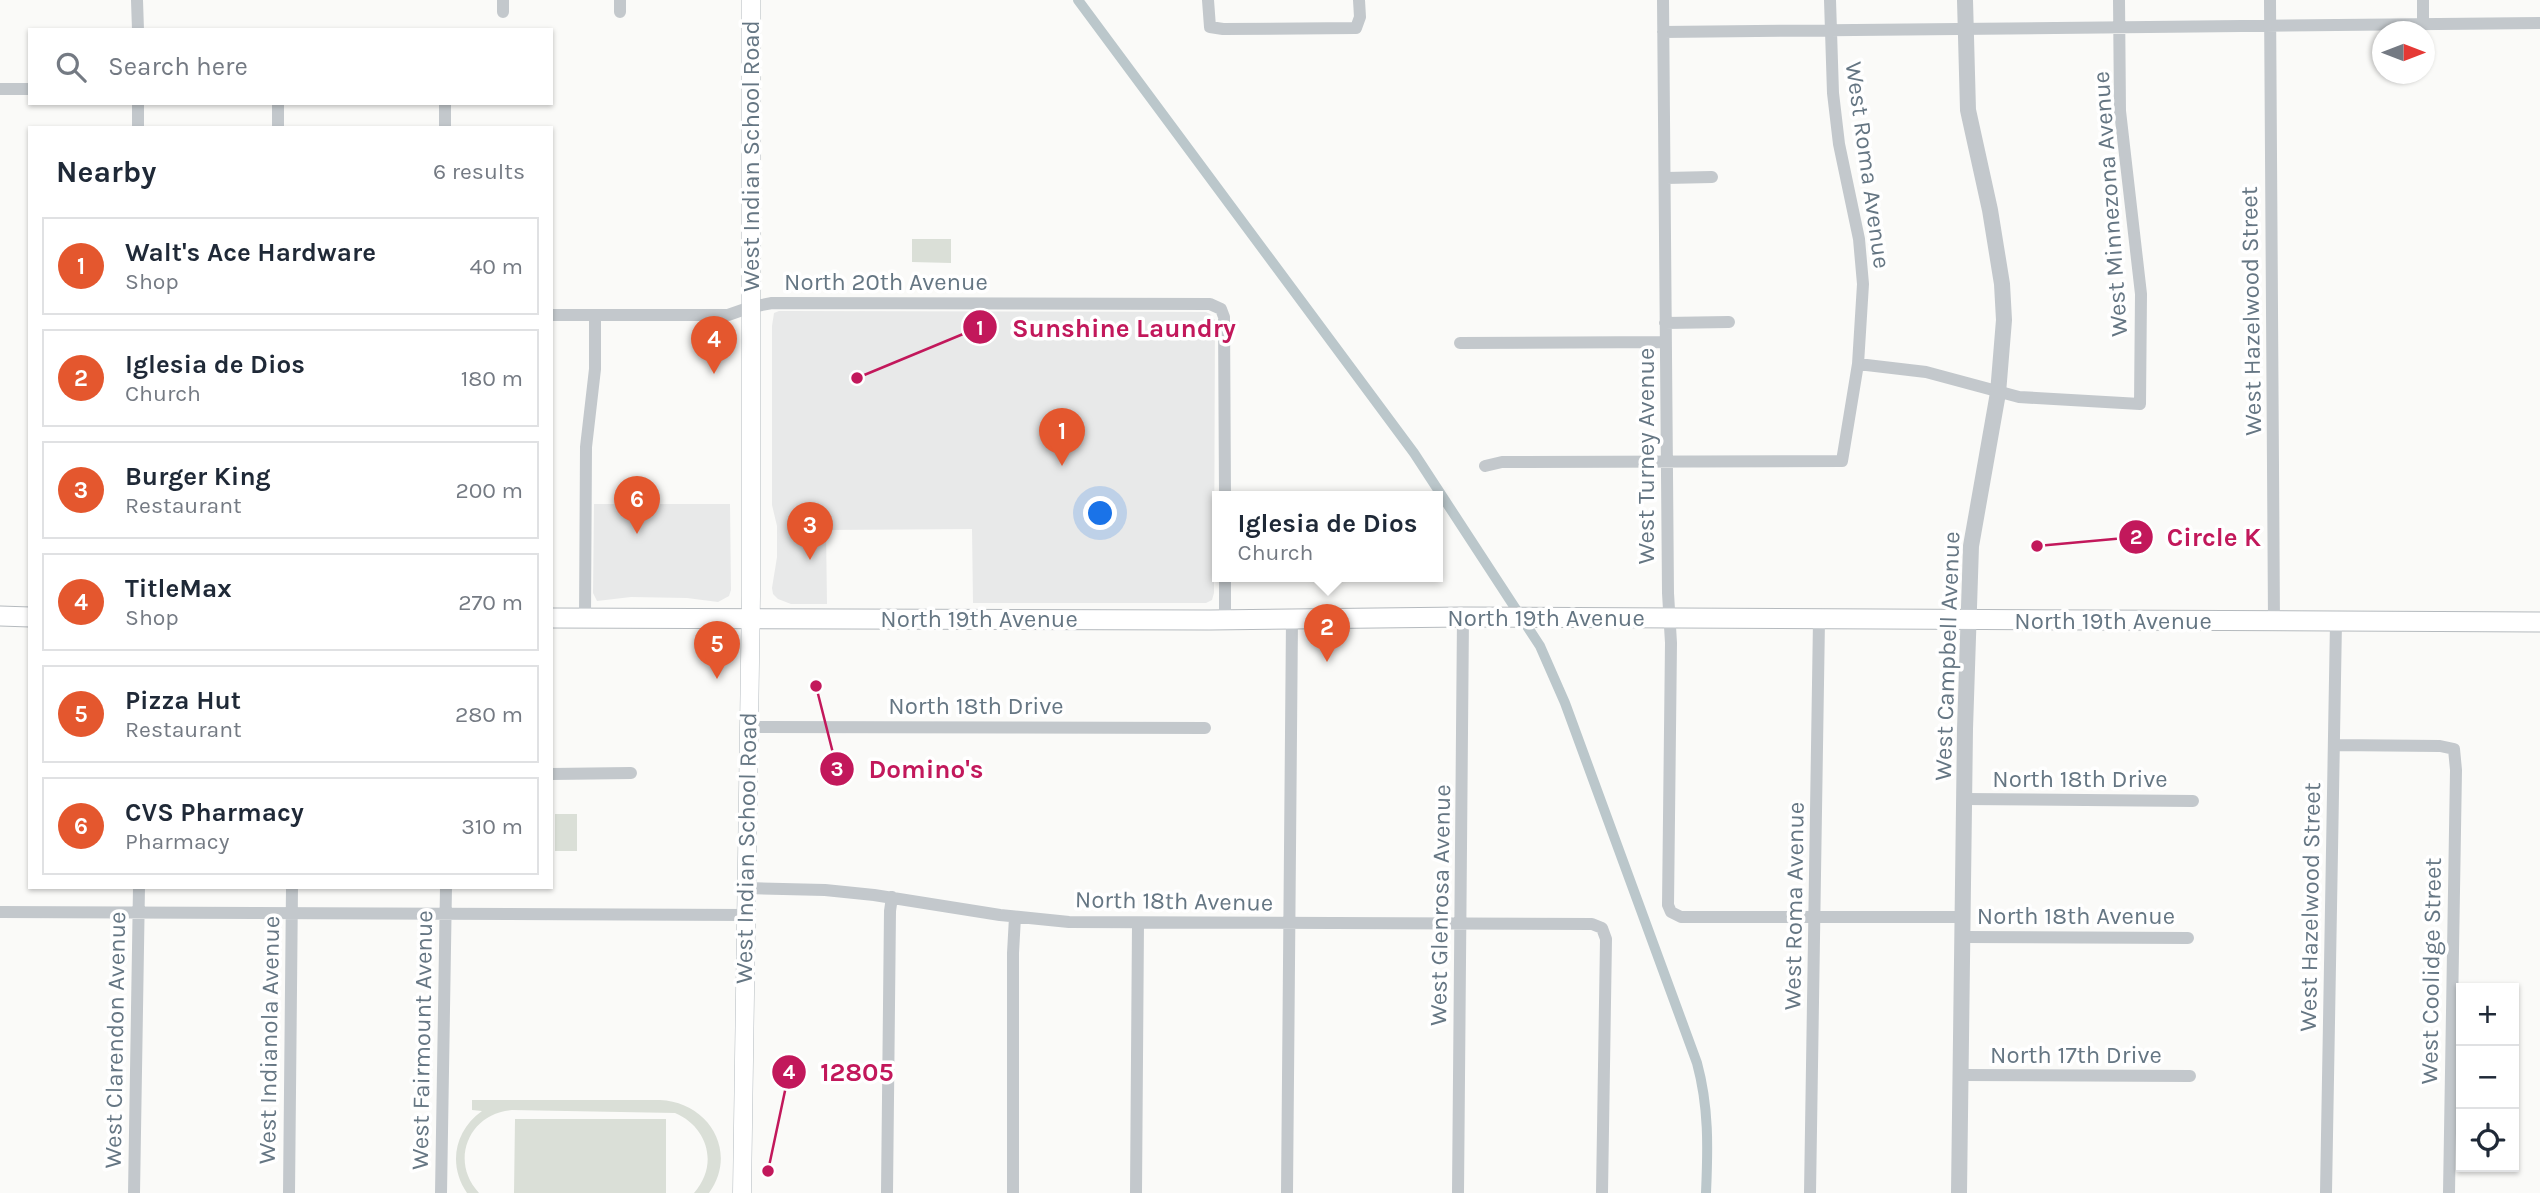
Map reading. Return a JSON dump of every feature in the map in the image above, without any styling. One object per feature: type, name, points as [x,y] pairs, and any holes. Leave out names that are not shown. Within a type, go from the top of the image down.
[{"type":"main road","name":"West Indian School Road","points":[[742,1193],[750,619],[751,0]]},
{"type":"main road","points":[[0,617],[28,617]]},
{"type":"main road","name":"North 19th Avenue","points":[[553,618],[1463,617],[2540,622]]},
{"type":"street","points":[[137,0],[138,28]]},
{"type":"street","points":[[1208,0],[1210,27],[1223,29],[1356,28],[1360,17],[1359,0]]},
{"type":"street","name":"West Turney Avenue","points":[[1663,0],[1671,643],[1667,897],[1671,912]]},
{"type":"street","name":"West Roma Avenue","points":[[1667,462],[1842,461],[1858,364],[1863,284],[1859,239],[1839,144],[1833,93],[1830,0]]},
{"type":"street","name":"West Campbell Avenue","points":[[1959,1193],[1965,799],[1973,529],[1988,460],[1998,393],[2004,320],[2002,284],[1990,210],[1968,110],[1965,0]]},
{"type":"street","name":"West Minnezona Avenue","points":[[1998,393],[2071,402],[2140,404],[2141,294],[2120,111],[2119,0]]},
{"type":"street","name":"West Hazelwood Street","points":[[2270,0],[2274,622]]},
{"type":"street","points":[[2423,0],[2423,21]]},
{"type":"street","points":[[1663,32],[2372,23]]},
{"type":"street","points":[[2435,23],[2540,23]]},
{"type":"street","points":[[0,89],[28,89]]},
{"type":"street","points":[[138,105],[138,126]]},
{"type":"street","points":[[278,105],[278,126]]},
{"type":"street","points":[[444,105],[445,126]]},
{"type":"street","points":[[1666,178],[1712,177]]},
{"type":"street","name":"North 20th Avenue","points":[[553,315],[728,315],[772,303],[1210,304],[1221,309],[1224,317],[1225,491]]},
{"type":"street","points":[[585,618],[586,473],[595,369],[595,315]]},
{"type":"street","points":[[1665,323],[1729,322]]},
{"type":"street","points":[[1460,343],[1666,342]]},
{"type":"street","points":[[1858,364],[1926,372],[1998,393]]},
{"type":"street","points":[[1485,466],[1502,462],[1667,462]]},
{"type":"street","points":[[1225,582],[1225,619]]},
{"type":"street","name":"West Glenrosa Avenue","points":[[1458,1193],[1463,617]]},
{"type":"street","points":[[1287,1193],[1293,619]]},
{"type":"street","name":"West Roma Avenue","points":[[1810,1193],[1819,620]]},
{"type":"street","name":"West Hazelwood Street","points":[[2326,1193],[2336,622]]},
{"type":"street","name":"North 18th Drive","points":[[748,727],[1205,728]]},
{"type":"street","name":"West Coolidge Street","points":[[2334,746],[2440,746],[2454,749],[2456,770],[2449,1193]]},
{"type":"street","points":[[553,774],[631,774]]},
{"type":"street","name":"North 18th Drive","points":[[1965,799],[2193,801]]},
{"type":"street","name":"North 18th Avenue","points":[[746,888],[825,890],[892,897],[1015,917],[1069,922],[1592,924],[1602,928],[1605,939],[1602,1193]]},
{"type":"street","name":"West Clarendon Avenue","points":[[134,1193],[138,889]]},
{"type":"street","name":"West Indianola Avenue","points":[[289,1193],[292,889]]},
{"type":"street","name":"West Fairmount Avenue","points":[[441,1193],[446,889]]},
{"type":"street","points":[[887,1193],[892,897]]},
{"type":"street","points":[[0,912],[746,915]]},
{"type":"street","name":"North 18th Avenue","points":[[1671,912],[1681,917],[1964,917]]},
{"type":"street","points":[[1013,1193],[1015,917]]},
{"type":"street","points":[[1136,1193],[1138,923]]},
{"type":"street","name":"North 18th Avenue","points":[[1963,937],[2188,938]]},
{"type":"street","name":"North 17th Drive","points":[[1961,1075],[2190,1076]]},
{"type":"shaded area","points":[[912,239],[951,239],[951,263],[912,262]]},
{"type":"shaded area","points":[[774,313],[1210,314],[1215,320],[1212,600],[1206,603],[973,603],[972,529],[826,530],[827,604],[791,604],[778,599],[772,588],[777,557],[777,526],[772,505]]},
{"type":"shaded area","points":[[594,504],[730,504],[729,596],[718,602],[687,598],[631,597],[597,601],[593,593]]},
{"type":"shaded area","points":[[555,814],[577,814],[577,851],[555,851]]},
{"type":"shaded area","points":[[472,1100],[660,1100],[677,1103],[692,1109],[705,1119],[714,1131],[721,1161],[717,1177],[709,1193],[694,1193],[706,1171],[706,1148],[695,1127],[675,1113],[512,1110],[497,1113],[484,1120],[468,1141],[465,1167],[479,1193],[467,1193],[457,1171],[456,1160],[460,1138],[465,1128],[482,1111],[472,1110]]},
{"type":"shaded area","points":[[515,1119],[666,1119],[666,1193],[514,1193]]},
{"type":"waterway","points":[[1078,0],[1414,453],[1439,491]]},
{"type":"waterway","points":[[1443,497],[1540,646],[1565,703],[1697,1063],[1706,1112],[1706,1193]]},
{"type":"place","name":"TitleMax","points":[[714,374]]},
{"type":"place","name":"Sunshine Laundry","points":[[857,378]]},
{"type":"place","name":"Walt's Ace Hardware","points":[[1062,466]]},
{"type":"place","name":"CVS Pharmacy","points":[[637,534]]},
{"type":"place","name":"Circle K","points":[[2037,546]]},
{"type":"place","name":"Burger King","points":[[810,560]]},
{"type":"place","name":"Iglesia de Dios","points":[[1327,662]]},
{"type":"place","name":"Pizza Hut","points":[[717,679]]},
{"type":"place","name":"Domino's","points":[[816,686]]},
{"type":"place","name":"12805","points":[[768,1171]]}]
